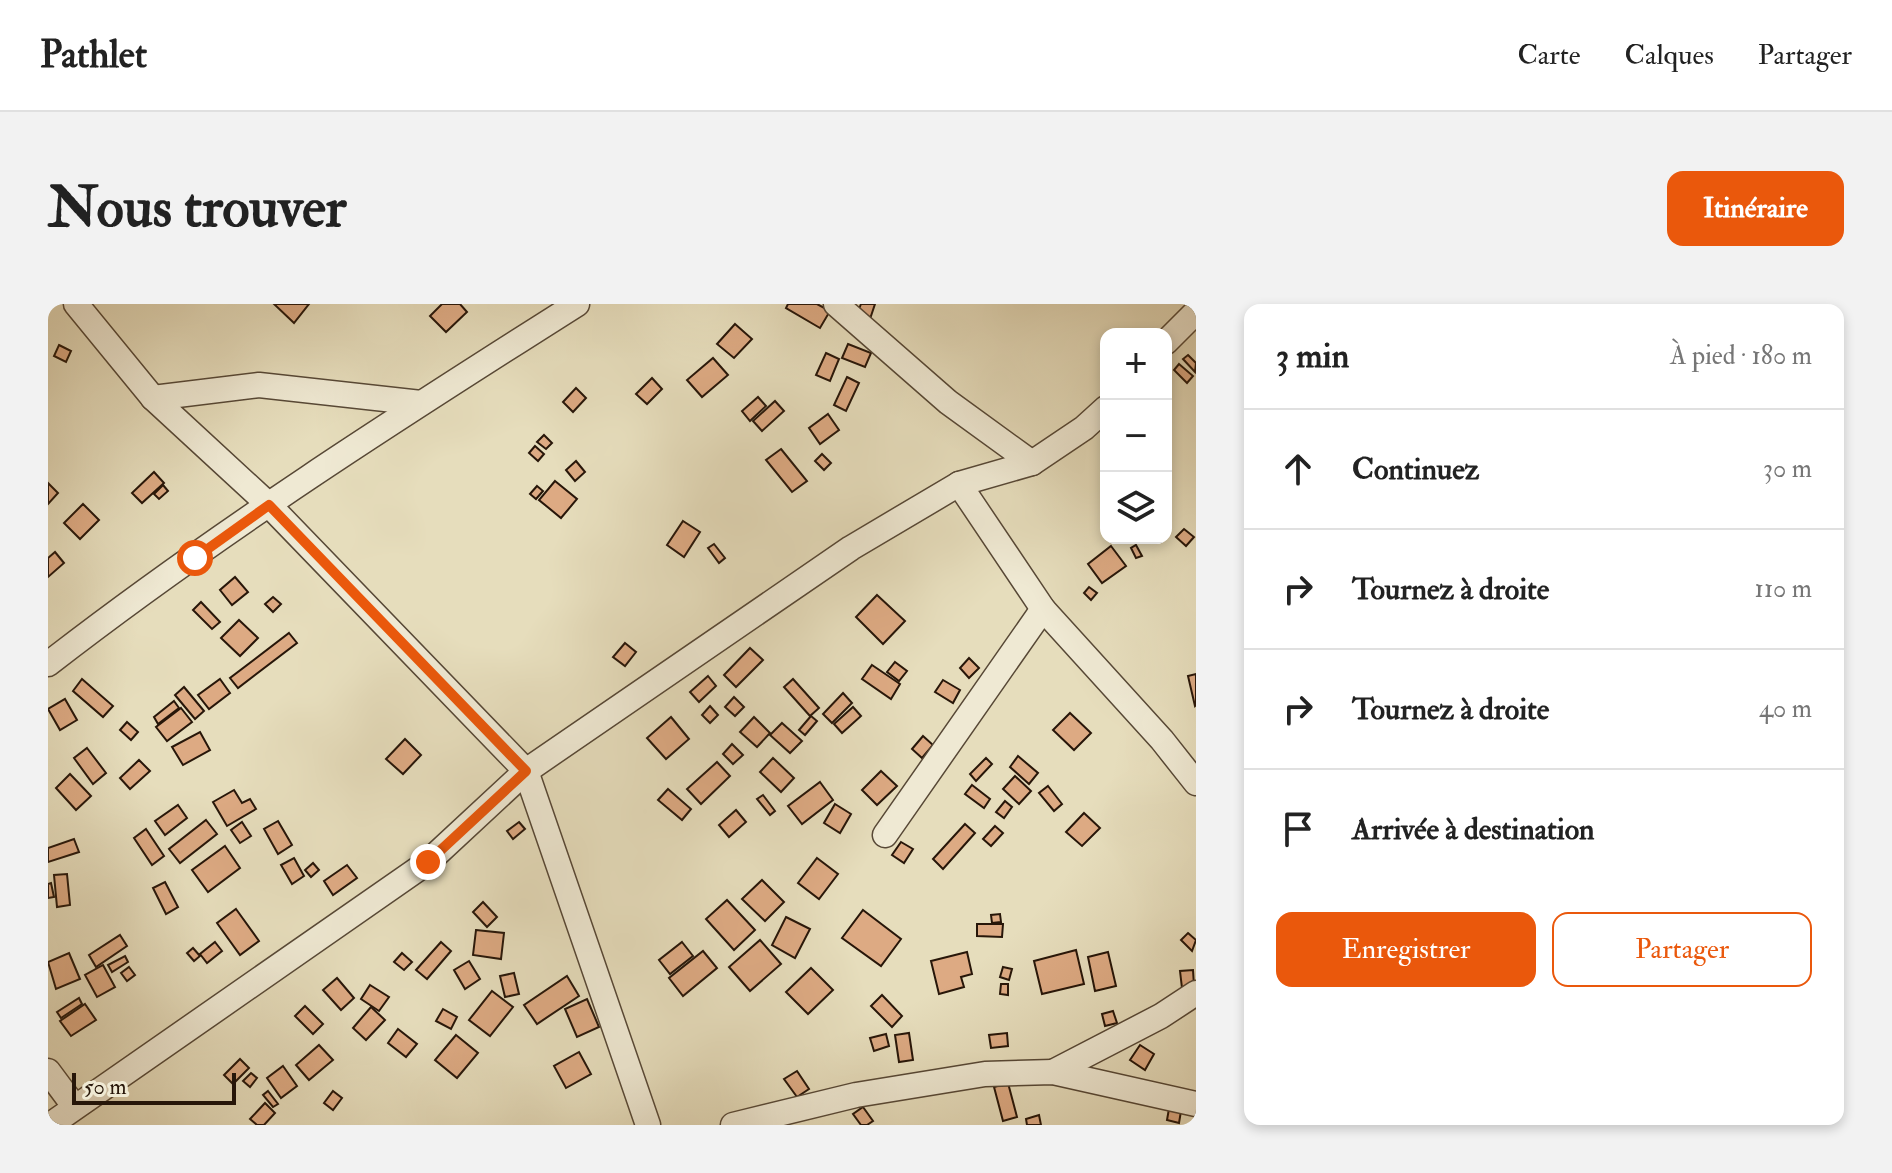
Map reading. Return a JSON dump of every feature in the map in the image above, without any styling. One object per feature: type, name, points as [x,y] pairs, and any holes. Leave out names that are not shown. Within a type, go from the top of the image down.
[{"type":"street","points":[[76,304],[153,398],[269,505],[526,771],[648,1125]]},
{"type":"street","points":[[48,664],[116,611],[269,505],[577,304]]},
{"type":"street","points":[[836,304],[948,402],[1032,463]]},
{"type":"street","points":[[1172,336],[1196,312]]},
{"type":"street","points":[[153,398],[259,385],[421,403]]},
{"type":"street","points":[[50,1125],[428,862],[526,771],[851,548],[959,484],[1032,463],[1100,413]]},
{"type":"street","points":[[959,484],[1043,609],[1162,740],[1196,783]]},
{"type":"street","points":[[885,835],[1043,609]]},
{"type":"street","points":[[1053,1072],[1161,1016],[1196,993]]},
{"type":"street","points":[[48,1071],[74,1106]]},
{"type":"street","points":[[733,1125],[856,1095],[985,1074],[1053,1072],[1196,1104]]},
{"type":"building","points":[[274,304],[309,304],[294,323]]},
{"type":"building","points":[[442,304],[460,304],[467,312],[446,332],[430,316]]},
{"type":"building","points":[[788,304],[817,304],[830,311],[820,328],[786,308]]},
{"type":"building","points":[[861,304],[875,304],[870,319],[857,314]]},
{"type":"building","points":[[735,324],[752,339],[734,358],[717,344]]},
{"type":"building","points":[[848,344],[871,353],[865,367],[842,358]]},
{"type":"building","points":[[59,345],[71,351],[66,362],[54,356]]},
{"type":"building","points":[[826,353],[839,359],[830,381],[816,375]]},
{"type":"building","points":[[1188,355],[1196,363],[1195,372],[1183,359]]},
{"type":"building","points":[[713,358],[728,375],[702,397],[687,380]]},
{"type":"building","points":[[1179,364],[1193,376],[1187,383],[1174,370]]},
{"type":"building","points":[[847,377],[859,383],[846,411],[834,405]]},
{"type":"building","points":[[652,378],[662,389],[647,404],[636,394]]},
{"type":"building","points":[[576,388],[586,398],[573,412],[563,402]]},
{"type":"building","points":[[758,397],[766,406],[750,421],[742,411]]},
{"type":"building","points":[[775,401],[784,411],[762,431],[753,421]]},
{"type":"building","points":[[828,414],[839,430],[820,444],[809,428]]},
{"type":"building","points":[[544,435],[552,443],[546,449],[537,442]]},
{"type":"building","points":[[535,446],[544,454],[538,461],[529,453]]},
{"type":"building","points":[[781,449],[807,481],[792,492],[766,460]]},
{"type":"building","points":[[822,454],[831,463],[824,470],[815,461]]},
{"type":"building","points":[[576,461],[585,472],[575,481],[566,470]]},
{"type":"building","points":[[154,472],[164,483],[142,503],[132,493]]},
{"type":"building","points":[[555,481],[577,499],[561,518],[539,500]]},
{"type":"building","points":[[48,483],[58,493],[48,504]]},
{"type":"building","points":[[163,485],[168,491],[159,499],[154,494]]},
{"type":"building","points":[[537,486],[543,491],[536,499],[530,494]]},
{"type":"building","points":[[83,504],[99,520],[80,539],[64,523]]},
{"type":"building","points":[[683,521],[700,532],[684,557],[667,545]]},
{"type":"building","points":[[1184,529],[1194,537],[1186,546],[1176,537]]},
{"type":"building","points":[[714,544],[725,558],[719,563],[708,548]]},
{"type":"building","points":[[1136,545],[1142,556],[1136,558],[1131,548]]},
{"type":"building","points":[[1111,546],[1126,566],[1102,583],[1088,564]]},
{"type":"building","points":[[55,552],[64,563],[48,577],[48,558]]},
{"type":"building","points":[[235,577],[248,592],[232,605],[220,590]]},
{"type":"building","points":[[1089,587],[1097,593],[1091,600],[1084,593]]},
{"type":"building","points":[[877,595],[905,621],[883,644],[856,617]]},
{"type":"building","points":[[273,597],[281,604],[273,612],[265,604]]},
{"type":"building","points":[[201,602],[220,622],[212,629],[193,610]]},
{"type":"building","points":[[239,620],[258,638],[240,656],[221,638]]},
{"type":"building","points":[[289,633],[297,643],[238,688],[230,678]]},
{"type":"building","points":[[625,643],[636,652],[625,666],[613,657]]},
{"type":"building","points":[[750,648],[763,660],[736,687],[724,675]]},
{"type":"building","points":[[969,658],[979,668],[969,678],[960,668]]},
{"type":"building","points":[[895,662],[907,671],[899,681],[887,672]]},
{"type":"building","points":[[872,665],[900,684],[891,699],[862,679]]},
{"type":"building","points":[[1196,674],[1196,705],[1195,706],[1188,676]]},
{"type":"building","points":[[708,676],[716,686],[699,702],[690,692]]},
{"type":"building","points":[[82,679],[113,706],[103,717],[73,691]]},
{"type":"building","points":[[220,679],[230,693],[209,709],[198,695]]},
{"type":"building","points":[[793,679],[819,708],[810,716],[784,687]]},
{"type":"building","points":[[943,680],[960,690],[953,703],[935,692]]},
{"type":"building","points":[[184,687],[204,711],[195,719],[175,695]]},
{"type":"building","points":[[843,693],[852,703],[832,723],[823,714]]},
{"type":"building","points":[[734,697],[744,707],[735,716],[725,707]]},
{"type":"building","points":[[65,699],[77,720],[60,730],[48,709]]},
{"type":"building","points":[[174,701],[179,708],[158,724],[154,717]]},
{"type":"building","points":[[710,706],[718,715],[710,723],[702,715]]},
{"type":"building","points":[[853,707],[861,716],[842,733],[834,724]]},
{"type":"building","points":[[181,708],[192,722],[167,741],[156,727]]},
{"type":"building","points":[[1070,713],[1091,733],[1074,750],[1053,730]]},
{"type":"building","points":[[811,716],[817,721],[805,735],[799,730]]},
{"type":"building","points":[[671,717],[689,739],[666,759],[647,738]]},
{"type":"building","points":[[754,717],[770,733],[757,747],[740,732]]},
{"type":"building","points":[[127,722],[138,732],[131,740],[120,730]]},
{"type":"building","points":[[782,723],[802,741],[790,753],[770,735]]},
{"type":"building","points":[[200,732],[210,750],[183,765],[172,747]]},
{"type":"building","points":[[923,736],[933,745],[922,758],[912,749]]},
{"type":"building","points":[[405,739],[421,755],[403,774],[386,759]]},
{"type":"building","points":[[732,744],[743,755],[733,764],[723,754]]},
{"type":"building","points":[[87,748],[106,773],[93,784],[74,758]]},
{"type":"building","points":[[1018,756],[1038,773],[1029,784],[1010,767]]},
{"type":"building","points":[[773,758],[794,778],[781,792],[760,772]]},
{"type":"building","points":[[986,758],[992,764],[976,781],[970,774]]},
{"type":"building","points":[[139,760],[150,771],[130,789],[120,778]]},
{"type":"building","points":[[717,762],[730,776],[701,804],[687,789]]},
{"type":"building","points":[[881,771],[897,786],[877,805],[862,790]]},
{"type":"building","points":[[70,774],[91,796],[76,810],[56,788]]},
{"type":"building","points":[[1015,776],[1031,791],[1019,804],[1003,789]]},
{"type":"building","points":[[820,782],[833,800],[802,824],[788,806]]},
{"type":"building","points":[[972,785],[990,799],[984,808],[965,794]]},
{"type":"building","points":[[1048,786],[1062,804],[1054,811],[1039,793]]},
{"type":"building","points":[[668,789],[691,809],[682,820],[658,800]]},
{"type":"building","points":[[234,790],[242,803],[250,799],[256,809],[227,826],[213,802]]},
{"type":"building","points":[[763,795],[775,811],[770,815],[757,799]]},
{"type":"building","points":[[1005,801],[1012,807],[1004,818],[996,812]]},
{"type":"building","points":[[835,804],[851,814],[840,833],[824,823]]},
{"type":"building","points":[[178,805],[187,818],[165,835],[155,821]]},
{"type":"building","points":[[736,810],[746,822],[729,837],[719,825]]},
{"type":"building","points":[[1084,813],[1100,828],[1082,846],[1066,832]]},
{"type":"building","points":[[206,820],[217,834],[180,863],[169,849]]},
{"type":"building","points":[[278,821],[292,845],[278,854],[264,829]]},
{"type":"building","points":[[242,822],[251,836],[240,843],[231,830]]},
{"type":"building","points":[[519,822],[525,829],[513,839],[507,831]]},
{"type":"building","points":[[965,824],[975,833],[943,869],[933,859]]},
{"type":"building","points":[[995,826],[1003,833],[991,846],[983,839]]},
{"type":"building","points":[[146,829],[164,856],[152,865],[134,838]]},
{"type":"building","points":[[74,839],[79,852],[48,862],[48,848]]},
{"type":"building","points":[[901,842],[913,849],[904,863],[892,855]]},
{"type":"building","points":[[225,846],[240,868],[208,892],[192,870]]},
{"type":"building","points":[[294,858],[304,876],[292,884],[281,865]]},
{"type":"building","points":[[817,858],[838,874],[819,899],[798,883]]},
{"type":"building","points":[[313,863],[319,870],[311,877],[305,870]]},
{"type":"building","points":[[347,865],[357,878],[333,895],[324,881]]},
{"type":"building","points":[[67,874],[70,905],[57,907],[54,875]]},
{"type":"building","points":[[762,880],[784,902],[765,921],[742,899]]},
{"type":"building","points":[[165,882],[178,907],[166,914],[153,888]]},
{"type":"building","points":[[51,883],[54,897],[48,898],[48,884]]},
{"type":"building","points":[[727,900],[755,930],[734,950],[706,919]]},
{"type":"building","points":[[483,902],[497,917],[487,927],[473,912]]},
{"type":"building","points":[[236,909],[259,941],[240,955],[217,923]]},
{"type":"building","points":[[863,910],[901,939],[881,966],[842,938]]},
{"type":"building","points":[[1000,914],[1001,922],[992,923],[991,915]]},
{"type":"building","points":[[786,917],[810,929],[795,958],[772,945]]},
{"type":"building","points":[[977,924],[1003,924],[1002,937],[977,936]]},
{"type":"building","points":[[476,930],[504,933],[501,959],[473,955]]},
{"type":"building","points":[[1188,933],[1196,940],[1192,951],[1181,940]]},
{"type":"building","points":[[120,935],[127,946],[96,967],[89,955]]},
{"type":"building","points":[[760,940],[781,964],[750,991],[729,967]]},
{"type":"building","points":[[215,942],[222,951],[207,963],[200,954]]},
{"type":"building","points":[[441,942],[451,951],[427,979],[416,970]]},
{"type":"building","points":[[682,942],[693,956],[670,974],[659,960]]},
{"type":"building","points":[[193,948],[200,956],[194,961],[187,953]]},
{"type":"building","points":[[1076,950],[1084,984],[1042,994],[1034,961]]},
{"type":"building","points":[[703,951],[717,968],[683,996],[669,978]]},
{"type":"building","points":[[967,952],[972,974],[961,977],[964,987],[939,994],[931,961]]},
{"type":"building","points":[[1108,952],[1116,986],[1095,991],[1088,957]]},
{"type":"building","points":[[69,953],[80,979],[56,989],[48,962]]},
{"type":"building","points":[[402,953],[412,962],[404,970],[394,962]]},
{"type":"building","points":[[125,956],[128,962],[112,972],[108,965]]},
{"type":"building","points":[[469,961],[480,979],[465,989],[454,970]]},
{"type":"building","points":[[103,965],[115,987],[97,997],[85,975]]},
{"type":"building","points":[[129,967],[135,975],[127,981],[121,973]]},
{"type":"building","points":[[1003,967],[1012,969],[1009,980],[1000,977]]},
{"type":"building","points":[[811,968],[833,990],[808,1014],[786,992]]},
{"type":"building","points":[[1193,970],[1194,986],[1182,988],[1180,971]]},
{"type":"building","points":[[514,973],[519,994],[505,997],[500,976]]},
{"type":"building","points":[[567,976],[579,996],[537,1024],[524,1005]]},
{"type":"building","points":[[337,978],[354,998],[341,1010],[323,990]]},
{"type":"building","points":[[1001,984],[1008,984],[1008,995],[1000,994]]},
{"type":"building","points":[[370,985],[389,997],[379,1011],[361,999]]},
{"type":"building","points":[[492,991],[513,1007],[490,1036],[469,1020]]},
{"type":"building","points":[[882,995],[902,1016],[892,1027],[871,1006]]},
{"type":"building","points":[[79,998],[82,1004],[61,1018],[57,1012]]},
{"type":"building","points":[[587,999],[599,1027],[577,1037],[565,1009]]},
{"type":"building","points":[[85,1004],[96,1020],[71,1036],[60,1021]]},
{"type":"building","points":[[305,1006],[323,1024],[313,1034],[295,1016]]},
{"type":"building","points":[[371,1007],[385,1020],[366,1040],[353,1028]]},
{"type":"building","points":[[443,1009],[457,1017],[451,1029],[436,1021]]},
{"type":"building","points":[[1113,1011],[1117,1023],[1105,1026],[1102,1014]]},
{"type":"building","points":[[398,1029],[417,1044],[406,1057],[388,1043]]},
{"type":"building","points":[[909,1033],[913,1060],[899,1062],[895,1035]]},
{"type":"building","points":[[1007,1033],[1008,1046],[991,1048],[989,1035]]},
{"type":"building","points":[[886,1034],[889,1046],[874,1051],[870,1038]]},
{"type":"building","points":[[456,1035],[478,1053],[457,1078],[435,1060]]},
{"type":"building","points":[[319,1045],[333,1060],[309,1080],[296,1065]]},
{"type":"building","points":[[1140,1045],[1154,1054],[1145,1070],[1130,1060]]},
{"type":"building","points":[[579,1052],[591,1074],[566,1088],[554,1066]]},
{"type":"building","points":[[240,1059],[249,1068],[233,1084],[224,1075]]},
{"type":"building","points":[[283,1066],[297,1086],[281,1098],[267,1078]]},
{"type":"building","points":[[797,1071],[809,1089],[797,1097],[784,1079]]},
{"type":"building","points":[[251,1073],[257,1078],[250,1087],[243,1081]]},
{"type":"building","points":[[1008,1083],[1017,1117],[1003,1121],[994,1087]]},
{"type":"building","points":[[268,1091],[278,1104],[273,1107],[263,1095]]},
{"type":"building","points":[[333,1091],[342,1098],[333,1110],[324,1103]]},
{"type":"building","points":[[265,1103],[275,1113],[264,1125],[257,1125],[250,1119]]},
{"type":"building","points":[[1170,1103],[1182,1105],[1179,1123],[1167,1120]]},
{"type":"building","points":[[863,1107],[873,1121],[867,1125],[861,1125],[853,1114]]},
{"type":"building","points":[[1039,1115],[1041,1125],[1027,1125],[1026,1119]]},
{"type":"route","points":[[195,558],[269,505],[526,771],[428,862]]}]
